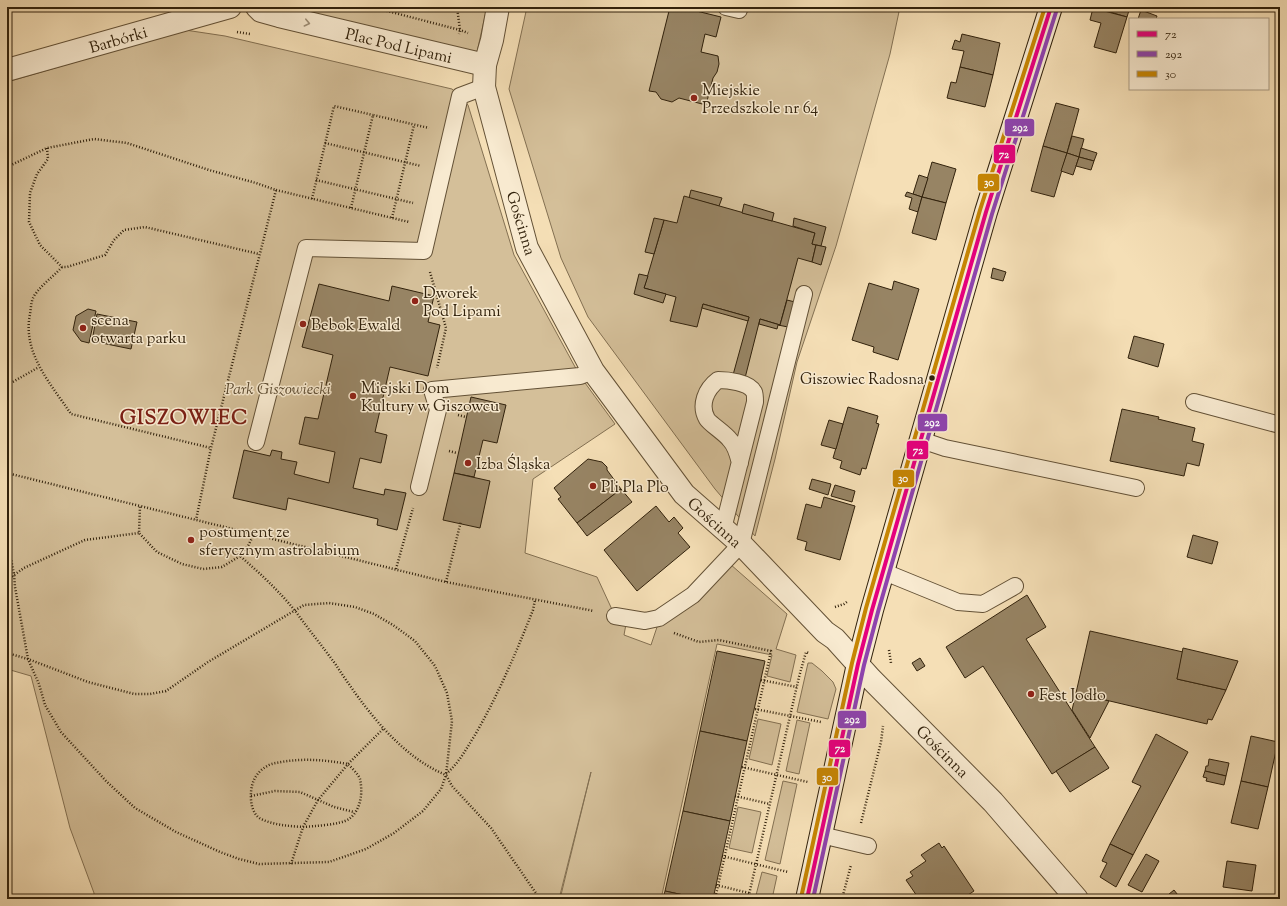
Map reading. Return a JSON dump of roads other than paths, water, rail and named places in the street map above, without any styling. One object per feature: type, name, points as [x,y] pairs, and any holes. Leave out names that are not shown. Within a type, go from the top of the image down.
[{"type":"street","name":"Barbórki","points":[[7,70],[230,7]]},
{"type":"street","name":"Plac Pod Lipami","points":[[257,7],[261,11],[279,16],[485,65]]},
{"type":"street","points":[[485,65],[492,40],[498,7]]},
{"type":"street","points":[[807,899],[858,664],[882,571],[988,205],[1051,7]]},
{"type":"street","name":"Gościnna","points":[[485,65],[484,87],[527,248],[593,371],[684,494],[741,544],[824,632],[835,639],[898,706],[993,802],[1077,899]]},
{"type":"lane","points":[[256,442],[306,248],[424,251],[460,96],[484,87]]},
{"type":"lane","points":[[616,616],[645,621],[660,618],[693,595],[741,544],[804,294]]},
{"type":"lane","points":[[419,487],[438,410],[432,390],[580,376],[593,371]]},
{"type":"lane","points":[[724,529],[755,402],[754,392],[750,388],[741,383],[718,380],[705,394],[704,408],[708,419],[731,440],[740,463]]},
{"type":"lane","points":[[1194,402],[1280,425]]},
{"type":"lane","points":[[921,440],[945,448],[1136,488]]},
{"type":"lane","points":[[882,571],[958,602],[983,604],[1015,586]]},
{"type":"lane","points":[[820,835],[862,844]]},
{"type":"place","name":"Miejskie Przedszkole nr 64","points":[[694,98]]},
{"type":"place","name":"Dworek Pod Lipami","points":[[415,301]]},
{"type":"place","name":"Bebok Ewald","points":[[303,324]]},
{"type":"place","name":"scena otwarta parku","points":[[83,328]]},
{"type":"place","name":"Giszowiec Radosna","points":[[932,378]]},
{"type":"place","name":"Miejski Dom Kultury w Giszowcu","points":[[353,396]]},
{"type":"place","name":"Izba Śląska","points":[[468,463]]},
{"type":"place","name":"Pli Pla Plo","points":[[593,486]]},
{"type":"place","name":"postument ze sferycznym astrolabium","points":[[191,540]]},
{"type":"place","name":"Fest Jodło","points":[[1031,694]]},
{"type":"district","name":"GISZOWIEC","points":[[184,417]]},
{"type":"park label","name":"Park Giszowiecki","points":[[278,388]]}]
